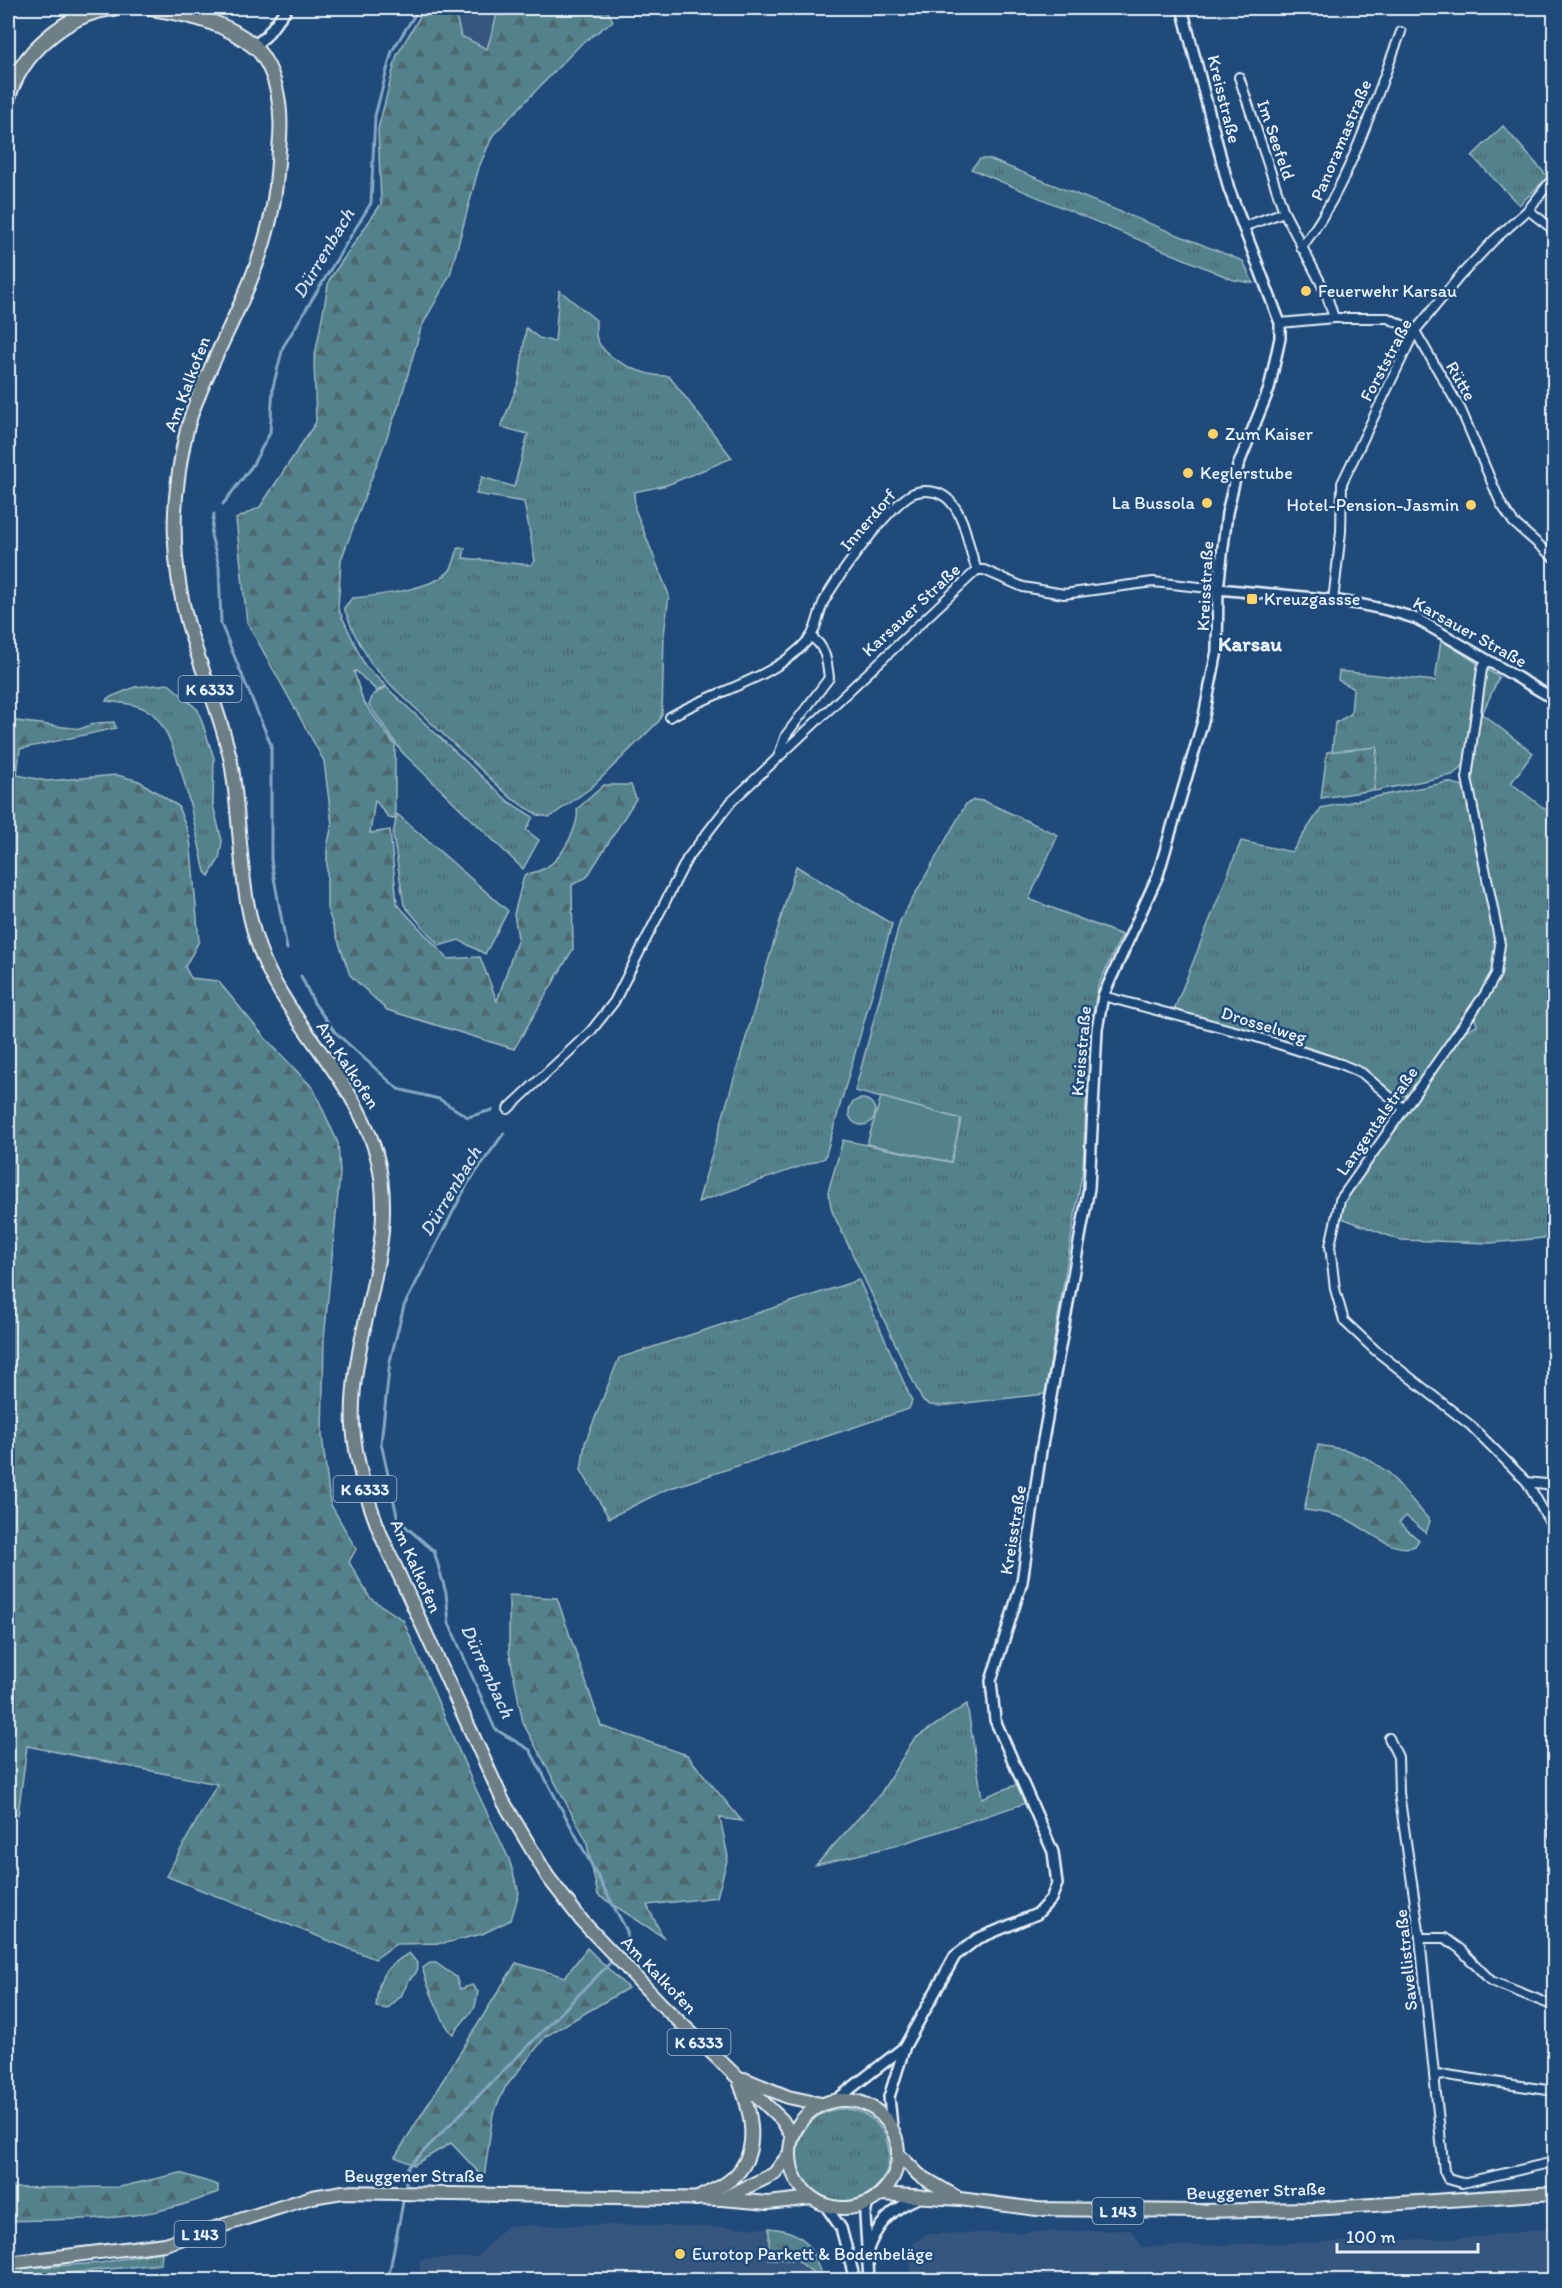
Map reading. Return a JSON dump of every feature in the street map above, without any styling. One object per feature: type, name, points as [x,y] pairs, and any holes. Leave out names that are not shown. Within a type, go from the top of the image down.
[{"type":"highway","points":[[8,83],[41,44],[77,19],[113,8]]},
{"type":"highway","points":[[152,8],[216,23],[235,31],[254,46]]},
{"type":"highway","points":[[8,98],[24,63]]},
{"type":"main road","name":"Am Kalkofen","points":[[254,46],[267,65],[278,94],[281,136],[276,182],[268,229],[251,278],[196,401],[182,453],[175,511],[176,558],[182,601],[226,740],[236,799],[244,891],[255,937],[278,989],[347,1091],[366,1126],[376,1155],[381,1185],[380,1256],[355,1383],[353,1424],[358,1464],[368,1501],[386,1548],[503,1801],[548,1877],[607,1947],[701,2044],[782,2120],[792,2136]]},
{"type":"main road","name":"Am Kalkofen","points":[[737,2076],[788,2097],[821,2104]]},
{"type":"main road","points":[[696,2199],[729,2181],[743,2166],[751,2147],[751,2114],[737,2076]]},
{"type":"main road","points":[[836,2100],[853,2100],[869,2105],[892,2126],[898,2140],[899,2155],[894,2177],[881,2194],[868,2202],[840,2208],[825,2205],[812,2198],[798,2183],[789,2154],[792,2136],[804,2117],[821,2104],[836,2100]]},
{"type":"main road","name":"Beuggener Straße","points":[[722,2199],[774,2174],[789,2154]]},
{"type":"main road","name":"Beuggener Straße","points":[[899,2155],[919,2175],[960,2199]]},
{"type":"main road","name":"Beuggener Straße","points":[[8,2263],[165,2244],[312,2197],[343,2192],[416,2191],[722,2199],[768,2203],[812,2198]]},
{"type":"main road","name":"Beuggener Straße","points":[[881,2194],[960,2199],[1037,2209],[1199,2211],[1312,2209],[1554,2193]]},
{"type":"street","points":[[254,46],[266,36],[287,8]]},
{"type":"street","name":"Kreisstraße","points":[[892,2126],[889,2097],[905,2046],[954,1956],[977,1939],[1037,1914],[1051,1899],[1057,1884],[1053,1852],[995,1720],[991,1681],[1022,1582],[1042,1440],[1089,1188],[1096,1039],[1103,996],[1158,875],[1177,818],[1203,721],[1217,651],[1218,589],[1227,513],[1238,466],[1269,389],[1280,338],[1280,323],[1229,189],[1182,8]]},
{"type":"street","name":"Panoramastraße","points":[[1301,248],[1323,219],[1342,182],[1401,32]]},
{"type":"street","name":"Im Seefeld","points":[[1239,77],[1284,212],[1301,248]]},
{"type":"street","name":"Forststraße","points":[[1333,601],[1341,532],[1342,483],[1415,331],[1473,262],[1528,210],[1554,177]]},
{"type":"street","points":[[1528,210],[1554,230]]},
{"type":"street","points":[[1243,227],[1284,212]]},
{"type":"street","points":[[1301,248],[1326,293],[1334,318]]},
{"type":"street","points":[[1280,323],[1334,318],[1388,318],[1415,331]]},
{"type":"street","name":"Rütte","points":[[1415,331],[1461,410],[1502,504],[1513,522],[1554,558]]},
{"type":"street","name":"Innerdorf","points":[[670,717],[692,704],[779,665],[811,637],[824,601],[859,551],[912,494],[925,491],[938,492],[948,499],[963,525],[977,570]]},
{"type":"street","name":"Karsauer Straße","points":[[508,1108],[591,1031],[614,1002],[687,859],[731,802],[977,570],[984,570],[1023,587],[1064,594],[1153,582],[1373,606],[1418,619],[1554,699]]},
{"type":"street","points":[[777,760],[786,735],[829,678],[826,657],[816,640],[811,637]]},
{"type":"street","name":"Langentalstraße","points":[[1487,660],[1482,669],[1467,778],[1500,944],[1500,961],[1485,994],[1340,1200],[1330,1246],[1335,1289],[1344,1321],[1375,1350],[1470,1425],[1527,1482],[1554,1530]]},
{"type":"street","name":"Drosselweg","points":[[1103,996],[1250,1035],[1341,1064],[1362,1073],[1403,1108]]},
{"type":"street","points":[[1527,1482],[1554,1485]]},
{"type":"street","name":"Savellistraße","points":[[1389,1738],[1398,1757],[1399,1793],[1420,1938],[1444,2171],[1448,2179],[1462,2183],[1554,2162]]},
{"type":"street","points":[[1554,1813],[1554,1835]]},
{"type":"street","points":[[1420,1938],[1445,1938],[1460,1949],[1491,1981],[1554,2006]]},
{"type":"street","name":"Kreisstraße","points":[[836,2100],[905,2046]]},
{"type":"street","points":[[1434,2076],[1447,2075],[1554,2091]]},
{"type":"street","points":[[866,2256],[870,2242],[887,2217],[911,2201],[925,2196]]},
{"type":"street","points":[[868,2202],[865,2215],[869,2280]]},
{"type":"street","points":[[825,2205],[841,2228],[855,2280]]},
{"type":"shaded area","points":[[454,8],[499,8],[487,49],[461,36]]},
{"type":"shaded area","points":[[506,2226],[769,2228],[770,2259],[797,2260],[812,2272],[816,2280],[419,2280],[420,2259],[477,2257]]},
{"type":"shaded area","points":[[1554,2228],[1554,2280],[911,2280],[910,2247],[926,2234],[1131,2230],[1142,2247],[1469,2238]]},
{"type":"green space","points":[[425,8],[454,8],[461,36],[487,49],[499,8],[606,8],[613,21],[581,44],[493,135],[479,167],[450,275],[421,328],[400,402],[341,560],[338,608],[365,666],[386,686],[377,691],[356,671],[354,672],[363,701],[395,745],[395,819],[389,818],[375,800],[370,833],[390,830],[397,904],[448,959],[480,957],[497,1001],[518,938],[514,914],[524,876],[553,863],[573,832],[577,809],[604,785],[631,785],[636,799],[587,877],[572,885],[573,949],[514,1049],[387,1010],[350,975],[327,908],[327,847],[332,825],[324,761],[247,622],[236,519],[260,507],[316,422],[314,361],[329,280],[381,204],[378,129],[397,55]]},
{"type":"green space","points":[[1503,126],[1548,177],[1519,205],[1472,156]]},
{"type":"green space","points":[[980,159],[989,159],[1243,261],[1253,283],[1234,280],[971,169]]},
{"type":"green space","points":[[559,290],[596,320],[597,339],[609,354],[638,371],[669,376],[732,458],[667,485],[634,492],[635,509],[669,595],[664,635],[662,714],[659,721],[591,788],[550,817],[538,815],[511,798],[395,689],[372,665],[354,633],[344,608],[352,598],[419,587],[443,577],[450,570],[458,548],[465,548],[463,558],[531,565],[535,561],[524,502],[476,494],[482,477],[514,487],[528,434],[501,427],[519,381],[526,328],[539,338],[555,342]]},
{"type":"green space","points":[[1441,640],[1477,663],[1466,762],[1452,775],[1374,791],[1377,747],[1332,752],[1335,723],[1351,714],[1353,688],[1338,680],[1339,671],[1435,681]]},
{"type":"green space","points":[[1488,670],[1499,677],[1482,714],[1533,753],[1511,783],[1554,816],[1554,1237],[1490,1243],[1400,1240],[1339,1217],[1345,1200],[1463,1032],[1477,1025],[1474,1016],[1500,969],[1471,783],[1470,763],[1484,672]]},
{"type":"green space","points":[[169,684],[198,710],[214,758],[213,805],[222,841],[219,859],[209,876],[205,872],[180,767],[164,729],[154,715],[144,708],[106,701],[108,698],[135,687]]},
{"type":"green space","points":[[386,687],[509,802],[533,817],[526,830],[539,840],[523,869],[402,752],[369,705],[373,695]]},
{"type":"green space","points":[[8,720],[80,729],[96,723],[114,722],[116,728],[20,749],[17,775],[47,781],[117,775],[139,781],[178,806],[190,838],[199,941],[185,967],[191,978],[218,981],[266,1039],[313,1088],[338,1143],[340,1173],[324,1339],[322,1435],[330,1503],[356,1549],[349,1562],[370,1598],[403,1620],[472,1781],[509,1859],[519,1893],[511,1920],[482,1934],[445,1943],[396,1944],[375,1959],[166,1876],[217,1784],[27,1746],[18,1815],[8,1813]]},
{"type":"green space","points":[[1377,747],[1374,790],[1321,798],[1327,752]]},
{"type":"green space","points":[[1448,782],[1464,786],[1496,936],[1495,964],[1488,984],[1411,1094],[1395,1098],[1361,1068],[1316,1050],[1174,1010],[1241,841],[1292,852],[1321,808]]},
{"type":"green space","points":[[974,800],[984,801],[1058,835],[1029,899],[1122,935],[1098,986],[1086,1101],[1083,1168],[1045,1394],[940,1406],[930,1405],[922,1400],[832,1211],[828,1192],[843,1140],[951,1162],[961,1119],[855,1091],[900,921],[966,804]]},
{"type":"green space","points":[[397,814],[508,911],[485,954],[459,940],[439,946],[404,905],[393,835]]},
{"type":"green space","points":[[796,866],[892,924],[825,1158],[698,1202]]},
{"type":"green space","points":[[881,1097],[961,1119],[951,1162],[867,1144]]},
{"type":"green space","points":[[862,1099],[872,1102],[875,1112],[872,1122],[862,1125],[852,1122],[849,1112],[852,1102]]},
{"type":"green space","points":[[859,1280],[912,1401],[909,1409],[665,1490],[609,1518],[581,1470],[585,1443],[619,1358]]},
{"type":"green space","points":[[1318,1445],[1347,1450],[1368,1459],[1389,1473],[1430,1521],[1426,1533],[1406,1516],[1399,1523],[1419,1540],[1415,1546],[1398,1547],[1346,1519],[1304,1510]]},
{"type":"green space","points":[[509,1595],[557,1598],[601,1726],[687,1755],[742,1821],[720,1818],[728,1857],[717,1897],[647,1905],[663,1937],[598,1895],[586,1840],[523,1723],[509,1651]]},
{"type":"green space","points":[[967,1704],[982,1798],[1018,1784],[1026,1803],[898,1845],[816,1865],[881,1793],[914,1739]]},
{"type":"green space","points":[[587,1948],[628,1988],[546,2036],[505,2088],[493,2114],[484,2178],[451,2143],[414,2165],[395,2157],[516,1963],[565,1977]]},
{"type":"green space","points":[[409,1953],[417,1963],[416,1973],[409,1980],[401,1996],[387,2009],[376,2007],[378,1988],[384,1974],[393,1964]]},
{"type":"green space","points":[[430,1963],[436,1963],[456,1977],[460,1989],[472,1985],[478,1992],[475,2007],[453,2034],[440,2013],[427,1981],[423,1968]]},
{"type":"green space","points":[[843,2109],[861,2112],[876,2122],[886,2137],[889,2155],[886,2173],[876,2188],[861,2198],[843,2201],[825,2198],[810,2188],[800,2173],[797,2155],[800,2137],[810,2122],[825,2112]]},
{"type":"green space","points":[[180,2173],[218,2185],[218,2192],[165,2210],[140,2214],[89,2219],[8,2221],[8,2188],[120,2187]]},
{"type":"green space","points":[[769,2228],[793,2233],[806,2243],[824,2280],[816,2280],[812,2272],[797,2260],[769,2259]]},
{"type":"green space","points":[[162,2252],[161,2264],[8,2279],[8,2269],[100,2263]]},
{"type":"waterway","name":"Dürrenbach","points":[[223,504],[252,466],[270,433],[273,387],[283,347],[371,203],[375,116],[392,51],[419,8]]},
{"type":"waterway","name":"Dürrenbach","points":[[214,514],[211,535],[219,566],[221,624],[271,745],[271,861],[287,949]]},
{"type":"waterway","name":"Dürrenbach","points":[[301,976],[314,1003],[335,1032],[398,1089],[439,1099],[468,1117],[492,1110]]},
{"type":"waterway","name":"Dürrenbach","points":[[504,1133],[468,1183],[404,1306],[390,1361],[381,1443],[398,1520],[434,1551],[446,1593],[449,1623],[495,1729],[530,1750],[627,1931],[628,1948],[620,1954]]},
{"type":"waterway","name":"Dürrenbach","points":[[405,2190],[408,2167],[615,1958]]},
{"type":"waterway","name":"Dürrenbach","points":[[388,2280],[404,2197]]},
{"type":"place","name":"Feuerwehr Karsau","points":[[1306,291]]},
{"type":"place","name":"Zum Kaiser","points":[[1213,434]]},
{"type":"place","name":"Keglerstube","points":[[1188,473]]},
{"type":"place","name":"La Bussola","points":[[1207,503]]},
{"type":"place","name":"Hotel-Pension-Jasmin","points":[[1471,505]]},
{"type":"place","name":"Kreuzgassse","points":[[1252,599]]},
{"type":"place","name":"Eurotop Parkett & Bodenbeläge","points":[[680,2254]]},
{"type":"district","name":"Karsau","points":[[1250,644]]}]
